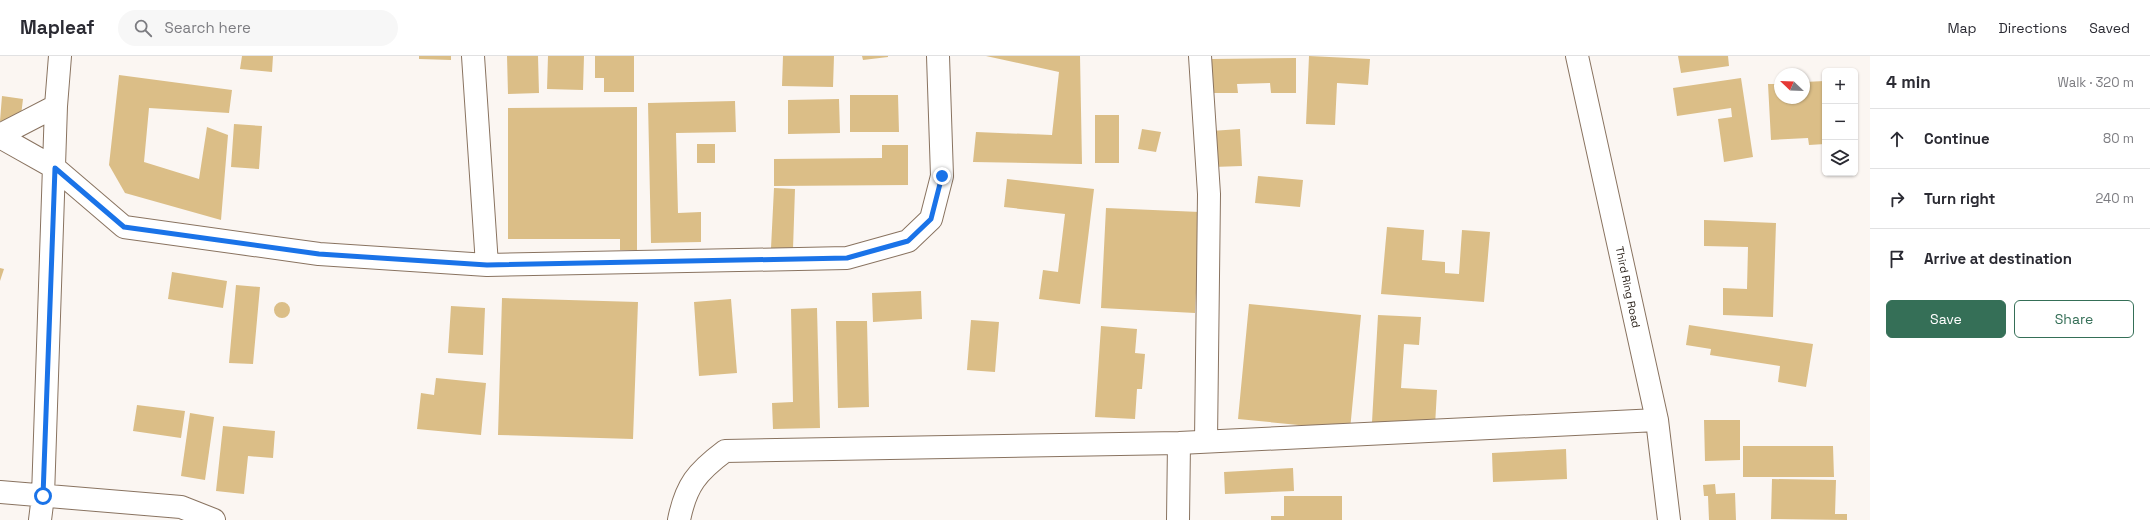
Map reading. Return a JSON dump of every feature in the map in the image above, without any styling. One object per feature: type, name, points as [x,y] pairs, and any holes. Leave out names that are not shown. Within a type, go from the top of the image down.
[{"type":"street","points":[[40,520],[43,496],[56,106],[60,56]]},
{"type":"street","points":[[474,56],[487,265]]},
{"type":"street","points":[[0,136],[55,168],[124,227],[319,254],[487,265],[847,258],[908,241],[931,219],[942,176],[938,56]]},
{"type":"street","points":[[1200,56],[1209,194],[1206,441]]},
{"type":"street","name":"Third Ring Road","points":[[1577,56],[1657,420],[1669,520]]},
{"type":"street","points":[[0,136],[56,106]]},
{"type":"street","points":[[679,520],[683,500],[700,470],[725,452],[1179,443],[1657,420]]},
{"type":"street","points":[[1178,520],[1179,443]]},
{"type":"street","points":[[0,492],[181,506],[214,520]]},
{"type":"building","points":[[242,56],[273,56],[272,72],[240,69]]},
{"type":"building","points":[[419,56],[451,56],[451,60],[419,59]]},
{"type":"building","points":[[507,56],[538,56],[539,93],[508,94]]},
{"type":"building","points":[[548,56],[584,56],[583,90],[547,89]]},
{"type":"building","points":[[595,56],[634,56],[634,92],[604,92],[604,78],[595,78]]},
{"type":"building","points":[[783,56],[834,56],[833,87],[782,86]]},
{"type":"building","points":[[862,56],[888,56],[888,57],[863,60]]},
{"type":"building","points":[[986,56],[1080,56],[1082,164],[973,162],[976,132],[1052,135],[1059,72]]},
{"type":"building","points":[[1309,56],[1370,59],[1368,85],[1337,83],[1335,125],[1306,124]]},
{"type":"building","points":[[1678,56],[1728,56],[1729,66],[1681,73]]},
{"type":"building","points":[[1296,58],[1296,93],[1271,93],[1270,83],[1237,84],[1238,93],[1212,93],[1212,59]]},
{"type":"building","points":[[119,75],[232,90],[229,113],[149,108],[144,162],[199,179],[207,127],[228,135],[221,220],[125,193],[109,165]]},
{"type":"building","points":[[1741,78],[1753,157],[1724,162],[1718,119],[1732,117],[1731,108],[1677,116],[1673,88]]},
{"type":"building","points":[[1822,81],[1822,144],[1809,145],[1808,138],[1771,140],[1768,84],[1774,84],[1774,104],[1810,104],[1810,82]]},
{"type":"building","points":[[850,95],[898,95],[899,132],[850,132]]},
{"type":"building","points":[[2,96],[23,99],[20,124],[0,121]]},
{"type":"building","points":[[839,99],[840,133],[788,134],[788,100]]},
{"type":"building","points":[[735,101],[736,132],[676,133],[678,213],[701,212],[701,242],[651,243],[648,103]]},
{"type":"building","points":[[637,107],[637,250],[620,250],[620,239],[508,239],[508,108]]},
{"type":"building","points":[[1095,115],[1119,115],[1119,163],[1095,163]]},
{"type":"building","points":[[234,124],[262,126],[259,169],[231,167]]},
{"type":"building","points":[[1142,129],[1161,132],[1156,152],[1138,149]]},
{"type":"building","points":[[1240,129],[1242,166],[1213,167],[1211,131]]},
{"type":"building","points":[[697,144],[715,144],[715,163],[697,163]]},
{"type":"building","points":[[882,145],[908,145],[908,185],[774,186],[774,159],[882,158]]},
{"type":"building","points":[[1258,176],[1303,180],[1300,207],[1255,203]]},
{"type":"building","points":[[1007,179],[1094,189],[1080,304],[1039,299],[1043,270],[1058,272],[1065,214],[1004,207]]},
{"type":"building","points":[[774,188],[795,189],[793,249],[771,248]]},
{"type":"building","points":[[1106,208],[1200,212],[1195,313],[1101,308]]},
{"type":"building","points":[[1704,220],[1776,223],[1773,317],[1723,315],[1723,288],[1747,289],[1748,247],[1704,246]]},
{"type":"building","points":[[1387,227],[1424,230],[1422,260],[1445,262],[1445,273],[1459,274],[1462,230],[1490,232],[1484,302],[1381,294]]},
{"type":"building","points":[[0,268],[4,269],[0,281]]},
{"type":"building","points":[[172,272],[227,281],[223,308],[168,299]]},
{"type":"building","points":[[236,285],[260,287],[253,364],[229,363]]},
{"type":"building","points":[[921,291],[922,319],[873,322],[872,293]]},
{"type":"building","points":[[502,298],[638,302],[633,439],[498,435]]},
{"type":"building","points":[[731,299],[737,373],[699,376],[694,302]]},
{"type":"building","points":[[282,302],[288,304],[290,310],[288,316],[282,318],[276,316],[274,310],[276,304]]},
{"type":"building","points":[[1249,304],[1361,315],[1350,430],[1238,419]]},
{"type":"building","points":[[451,306],[485,308],[483,355],[448,353]]},
{"type":"building","points":[[817,308],[820,428],[773,429],[772,403],[793,402],[791,309]]},
{"type":"building","points":[[1378,315],[1421,317],[1419,345],[1404,344],[1401,388],[1437,390],[1435,426],[1372,422]]},
{"type":"building","points":[[971,320],[999,322],[995,372],[967,370]]},
{"type":"building","points":[[836,321],[867,321],[869,407],[838,408]]},
{"type":"building","points":[[1689,325],[1813,344],[1806,387],[1778,382],[1780,366],[1710,355],[1711,349],[1686,345]]},
{"type":"building","points":[[1101,326],[1137,329],[1135,353],[1145,354],[1142,389],[1137,389],[1135,419],[1095,417]]},
{"type":"building","points":[[436,378],[486,383],[481,435],[417,429],[421,393],[434,395]]},
{"type":"building","points":[[137,405],[185,411],[181,438],[133,431]]},
{"type":"building","points":[[190,413],[214,417],[205,480],[181,476]]},
{"type":"building","points":[[1704,420],[1740,420],[1740,460],[1705,461]]},
{"type":"building","points":[[223,426],[275,431],[273,458],[248,456],[244,494],[216,491]]},
{"type":"building","points":[[1743,446],[1833,446],[1834,477],[1743,477]]},
{"type":"building","points":[[1566,449],[1567,479],[1493,482],[1492,453]]},
{"type":"building","points":[[1293,468],[1294,491],[1225,494],[1224,472]]},
{"type":"building","points":[[1772,479],[1836,480],[1835,514],[1847,514],[1847,520],[1771,519]]},
{"type":"building","points":[[1715,484],[1716,494],[1735,493],[1736,520],[1709,520],[1708,496],[1704,496],[1703,485]]},
{"type":"building","points":[[1284,496],[1342,496],[1342,520],[1271,520],[1271,516],[1284,516]]},
{"type":"route","points":[[43,496],[55,168],[124,227],[319,254],[487,265],[847,258],[908,241],[931,219],[942,176]]}]
